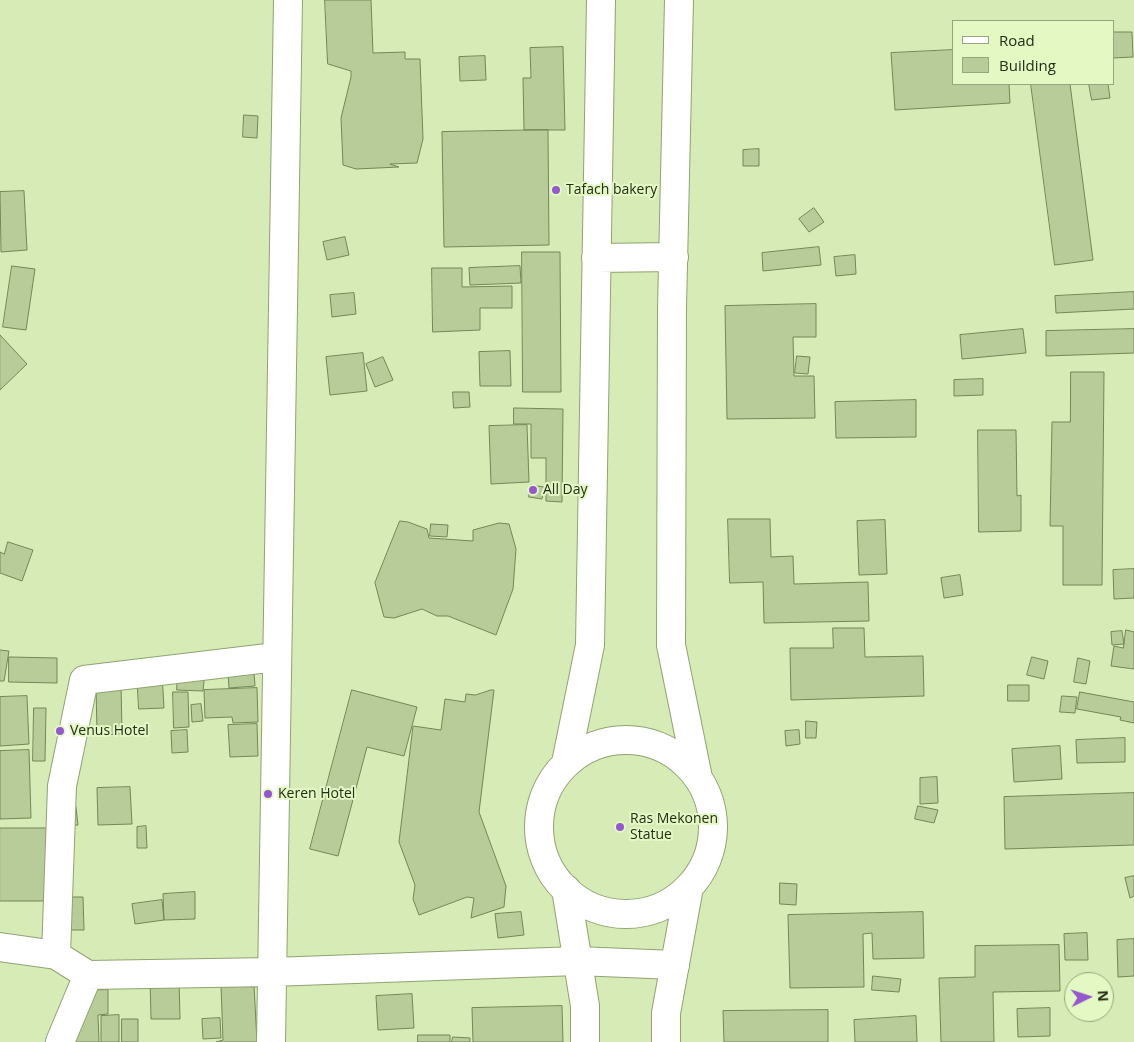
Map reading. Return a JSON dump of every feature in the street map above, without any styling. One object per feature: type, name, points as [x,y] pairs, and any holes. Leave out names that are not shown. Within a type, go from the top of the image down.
[{"type":"main road","points":[[271,1042],[288,0]]},
{"type":"main road","points":[[566,763],[590,645],[601,0]]},
{"type":"main road","points":[[679,0],[670,645],[698,778],[711,805],[713,836],[705,865],[689,887],[667,904],[641,913],[614,913],[588,905],[566,889],[549,867],[540,841],[540,813],[548,787],[566,763],[592,746],[621,739],[651,742],[678,756],[698,778]]},
{"type":"main road","points":[[596,258],[674,257]]},
{"type":"main road","points":[[56,954],[62,786],[84,680],[276,657]]},
{"type":"main road","points":[[666,1042],[666,1013],[689,887]]},
{"type":"main road","points":[[566,889],[585,1006],[585,1042]]},
{"type":"main road","points":[[0,947],[56,954],[88,976],[272,972],[577,961],[675,965]]},
{"type":"main road","points":[[60,1042],[88,976]]},
{"type":"building","points":[[325,0],[371,0],[373,53],[405,52],[405,59],[420,59],[423,139],[417,163],[390,164],[399,167],[356,169],[343,165],[341,118],[351,71],[328,64]]},
{"type":"building","points":[[1114,32],[1132,32],[1133,57],[1114,58]]},
{"type":"building","points":[[563,47],[565,130],[524,130],[523,78],[531,78],[530,48]]},
{"type":"building","points":[[952,50],[952,85],[1009,85],[1010,103],[895,110],[891,53]]},
{"type":"building","points":[[485,56],[486,80],[460,81],[459,57]]},
{"type":"building","points":[[1031,85],[1070,85],[1093,260],[1055,265]]},
{"type":"building","points":[[1089,85],[1108,85],[1110,98],[1092,100]]},
{"type":"building","points":[[244,115],[258,116],[257,138],[243,137]]},
{"type":"building","points":[[548,130],[549,245],[444,247],[442,132]]},
{"type":"building","points":[[759,149],[759,166],[743,166],[743,150]]},
{"type":"building","points":[[24,191],[27,250],[1,252],[0,192]]},
{"type":"building","points":[[814,208],[824,222],[809,232],[799,219]]},
{"type":"building","points":[[345,237],[349,255],[327,260],[323,242]]},
{"type":"building","points":[[819,247],[821,265],[763,271],[762,253]]},
{"type":"building","points":[[522,252],[560,252],[561,392],[523,392]]},
{"type":"building","points":[[855,255],[856,274],[836,276],[834,257]]},
{"type":"building","points":[[12,266],[35,269],[26,330],[3,327]]},
{"type":"building","points":[[520,266],[521,283],[470,285],[469,268]]},
{"type":"building","points":[[432,268],[462,268],[462,287],[512,286],[512,308],[480,308],[480,330],[433,332]]},
{"type":"building","points":[[1134,292],[1134,309],[1056,313],[1055,296]]},
{"type":"building","points":[[354,293],[356,314],[332,317],[330,295]]},
{"type":"building","points":[[816,304],[816,337],[793,337],[794,376],[814,376],[815,418],[727,419],[725,306]]},
{"type":"building","points":[[1023,329],[1026,353],[962,359],[960,335]]},
{"type":"building","points":[[1134,329],[1134,353],[1046,356],[1046,331]]},
{"type":"building","points":[[0,335],[27,364],[0,390]]},
{"type":"building","points":[[510,351],[511,386],[480,386],[479,352]]},
{"type":"building","points":[[363,353],[367,391],[330,395],[326,357]]},
{"type":"building","points":[[797,356],[810,357],[808,374],[795,373]]},
{"type":"building","points":[[383,357],[393,380],[375,387],[366,364]]},
{"type":"building","points":[[1071,372],[1104,372],[1102,585],[1063,585],[1063,526],[1050,526],[1052,422],[1070,422]]},
{"type":"building","points":[[983,379],[983,395],[954,396],[954,380]]},
{"type":"building","points":[[453,392],[469,392],[470,407],[454,408]]},
{"type":"building","points":[[916,400],[916,437],[836,438],[835,402]]},
{"type":"building","points":[[514,408],[563,409],[562,502],[546,501],[546,458],[531,458],[531,424],[514,424]]},
{"type":"building","points":[[527,425],[529,482],[491,484],[489,426]]},
{"type":"building","points":[[978,430],[1016,430],[1017,496],[1021,495],[1021,531],[979,532]]},
{"type":"building","points":[[531,485],[544,487],[542,499],[529,497]]},
{"type":"building","points":[[728,519],[770,519],[771,557],[793,556],[794,584],[868,582],[869,621],[764,623],[763,582],[730,583]]},
{"type":"building","points":[[885,520],[887,574],[859,575],[857,521]]},
{"type":"building","points":[[400,521],[427,529],[429,538],[473,541],[473,530],[499,523],[509,524],[516,549],[513,589],[496,635],[448,616],[437,616],[422,609],[394,618],[384,617],[375,583]]},
{"type":"building","points":[[431,524],[448,525],[447,537],[430,536]]},
{"type":"building","points":[[8,542],[33,550],[22,581],[0,573],[0,552],[4,554]]},
{"type":"building","points":[[1134,569],[1134,598],[1114,599],[1113,570]]},
{"type":"building","points":[[960,575],[963,595],[944,598],[941,578]]},
{"type":"building","points":[[833,628],[864,628],[865,657],[923,656],[924,696],[791,700],[790,648],[833,648]]},
{"type":"building","points":[[1126,630],[1134,632],[1134,669],[1111,666],[1114,646],[1123,648]]},
{"type":"building","points":[[1122,631],[1124,644],[1112,645],[1111,632]]},
{"type":"building","points":[[0,650],[9,651],[4,681],[0,681]]},
{"type":"building","points":[[9,657],[57,658],[57,683],[9,682]]},
{"type":"building","points":[[1032,657],[1048,661],[1044,679],[1027,675]]},
{"type":"building","points":[[1078,658],[1090,661],[1086,684],[1074,682]]},
{"type":"building","points":[[178,670],[205,671],[203,691],[177,690]]},
{"type":"building","points":[[254,672],[255,686],[229,688],[228,674]]},
{"type":"building","points":[[137,674],[162,674],[164,708],[139,709]]},
{"type":"building","points":[[121,683],[122,734],[97,735],[96,684]]},
{"type":"building","points":[[1008,685],[1029,685],[1029,701],[1008,701]]},
{"type":"building","points":[[257,688],[258,722],[233,723],[232,717],[205,718],[204,690]]},
{"type":"building","points":[[352,690],[417,707],[404,756],[367,747],[338,856],[310,849]]},
{"type":"building","points":[[494,690],[479,812],[506,886],[504,907],[471,918],[474,898],[467,897],[419,915],[413,899],[415,885],[399,842],[413,726],[441,730],[445,699],[465,702],[466,694],[475,695]]},
{"type":"building","points":[[173,692],[188,692],[189,727],[174,728]]},
{"type":"building","points":[[1080,692],[1134,702],[1134,723],[1120,720],[1121,717],[1077,709]]},
{"type":"building","points":[[27,696],[29,744],[0,746],[0,697]]},
{"type":"building","points":[[1062,696],[1077,697],[1075,713],[1060,712]]},
{"type":"building","points":[[201,704],[203,721],[192,722],[191,705]]},
{"type":"building","points":[[34,708],[46,708],[45,761],[33,761]]},
{"type":"building","points":[[806,721],[817,722],[816,738],[806,738]]},
{"type":"building","points":[[257,724],[258,756],[230,757],[228,725]]},
{"type":"building","points":[[187,730],[188,752],[172,753],[171,731]]},
{"type":"building","points":[[799,730],[800,744],[786,746],[785,731]]},
{"type":"building","points":[[1125,738],[1125,762],[1077,763],[1076,740]]},
{"type":"building","points":[[1060,746],[1062,779],[1014,782],[1012,749]]},
{"type":"building","points":[[29,750],[31,818],[0,819],[0,751]]},
{"type":"building","points":[[937,777],[938,803],[920,804],[920,778]]},
{"type":"building","points":[[130,787],[132,824],[98,825],[97,788]]},
{"type":"building","points":[[1134,793],[1134,845],[1005,849],[1004,797]]},
{"type":"building","points":[[918,806],[938,810],[934,823],[915,819]]},
{"type":"building","points":[[76,807],[78,825],[68,826],[67,809]]},
{"type":"building","points":[[146,826],[147,848],[137,848],[137,827]]},
{"type":"building","points":[[0,828],[54,828],[54,901],[0,901]]},
{"type":"building","points":[[1134,876],[1134,896],[1130,898],[1125,878]]},
{"type":"building","points":[[780,883],[797,884],[796,905],[780,904]]},
{"type":"building","points":[[195,892],[195,919],[164,920],[163,894]]},
{"type":"building","points":[[68,897],[83,897],[84,930],[69,930]]},
{"type":"building","points":[[162,900],[164,920],[135,924],[132,904]]},
{"type":"building","points":[[521,912],[524,935],[498,938],[495,914]]},
{"type":"building","points":[[923,912],[924,958],[873,959],[872,933],[863,934],[864,987],[790,988],[788,915]]},
{"type":"building","points":[[1087,933],[1088,960],[1065,960],[1064,934]]},
{"type":"building","points":[[1134,939],[1134,976],[1118,977],[1117,940]]},
{"type":"building","points":[[1059,945],[1060,991],[993,992],[994,1042],[941,1042],[939,978],[975,977],[975,946]]},
{"type":"building","points":[[873,976],[901,979],[899,992],[872,990]]},
{"type":"building","points":[[179,977],[180,1019],[151,1019],[150,978]]},
{"type":"building","points":[[254,985],[257,1042],[216,1042],[223,1040],[221,986]]},
{"type":"building","points":[[108,990],[108,1014],[98,1015],[99,1042],[74,1042],[73,991]]},
{"type":"building","points":[[412,994],[414,1028],[378,1030],[376,996]]},
{"type":"building","points":[[562,1006],[563,1042],[473,1042],[472,1008]]},
{"type":"building","points":[[1050,1008],[1050,1036],[1018,1037],[1017,1009]]},
{"type":"building","points":[[828,1010],[828,1042],[724,1042],[723,1011]]},
{"type":"building","points":[[119,1015],[119,1042],[101,1042],[101,1016]]},
{"type":"building","points":[[916,1016],[917,1042],[855,1042],[854,1020]]},
{"type":"building","points":[[220,1018],[221,1038],[203,1039],[202,1019]]},
{"type":"building","points":[[122,1019],[138,1019],[138,1042],[122,1042]]},
{"type":"building","points":[[418,1035],[450,1035],[450,1042],[418,1042]]},
{"type":"building","points":[[453,1037],[470,1038],[470,1042],[452,1042]]},
{"type":"place","name":"Tafach bakery","points":[[556,190]]},
{"type":"place","name":"All Day","points":[[533,490]]},
{"type":"place","name":"Venus Hotel","points":[[60,731]]},
{"type":"place","name":"Keren Hotel","points":[[268,794]]},
{"type":"place","name":"Ras Mekonen Statue","points":[[620,827]]}]
